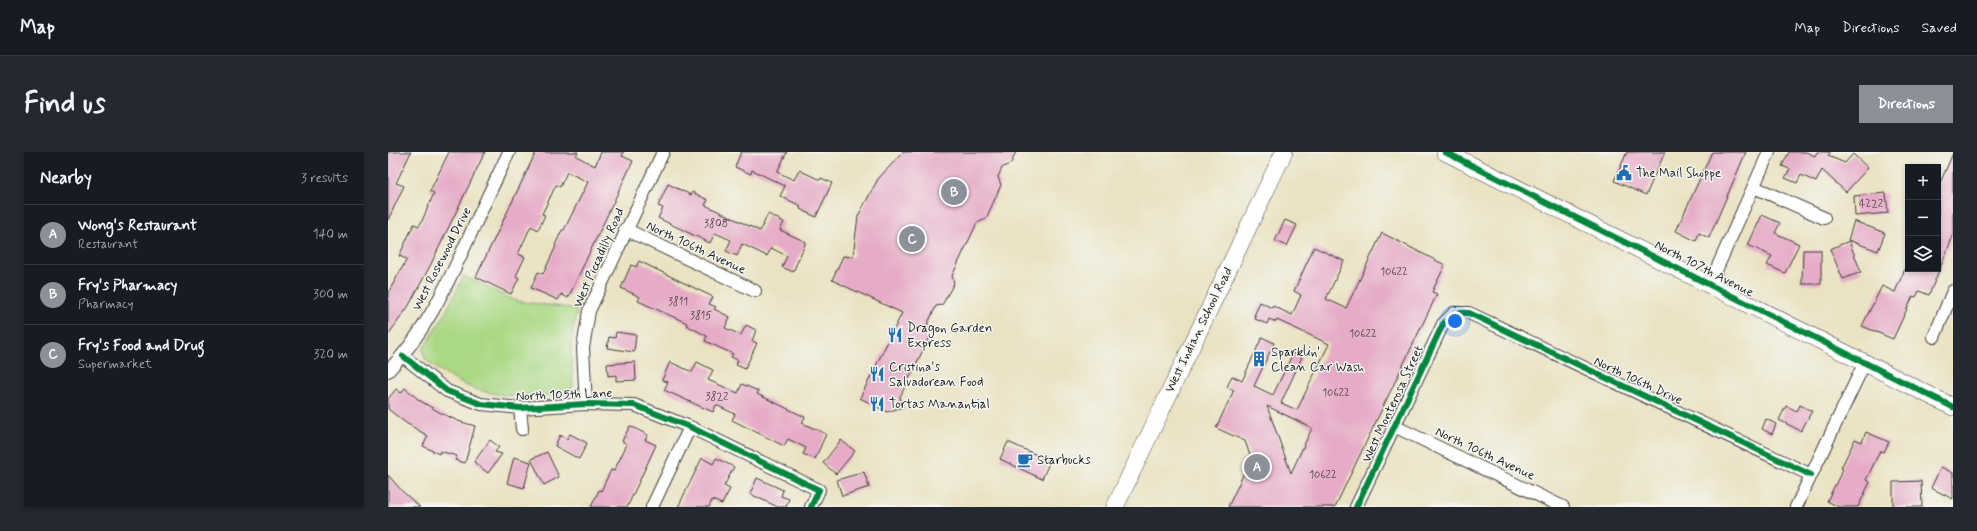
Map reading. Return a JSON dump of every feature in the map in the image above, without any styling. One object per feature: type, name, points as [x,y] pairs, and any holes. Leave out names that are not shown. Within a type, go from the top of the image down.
[{"type":"main road","name":"West Indian School Road","points":[[1115,507],[1284,152]]},
{"type":"main road","name":"North 107th Avenue","points":[[1445,152],[1953,407]]},
{"type":"street","name":"West Rosewood Drive","points":[[388,371],[403,356],[417,337],[448,282],[509,152]]},
{"type":"street","name":"West Piccadilly Road","points":[[586,404],[583,352],[586,320],[596,293],[663,152]]},
{"type":"street","points":[[1710,284],[1769,152]]},
{"type":"street","points":[[1754,187],[1824,218]]},
{"type":"street","name":"North 106th Avenue","points":[[626,229],[755,291]]},
{"type":"street","points":[[1934,337],[1953,291]]},
{"type":"street","name":"West Monterosa Street","points":[[1356,507],[1443,324],[1454,313]]},
{"type":"street","name":"North 106th Drive","points":[[1454,313],[1469,313],[1811,475]]},
{"type":"street","name":"North 105th Lane","points":[[403,356],[433,381],[455,395],[491,406],[520,408],[586,404],[634,405],[690,428],[819,490],[811,507]]},
{"type":"street","points":[[1796,507],[1865,362]]},
{"type":"street","points":[[520,408],[522,429]]},
{"type":"street","name":"North 106th Avenue","points":[[1394,426],[1564,507]]},
{"type":"street","points":[[652,507],[690,428]]},
{"type":"green space","points":[[464,276],[516,301],[577,309],[571,342],[573,387],[569,392],[558,395],[522,396],[478,390],[452,378],[425,359],[423,349],[444,316]]},
{"type":"building","points":[[388,152],[411,152],[396,183],[404,186],[388,220]]},
{"type":"building","points":[[449,152],[485,152],[431,264],[408,307],[388,335],[388,293],[407,259],[399,256],[414,224],[419,226],[422,221],[434,193],[430,191]]},
{"type":"building","points":[[536,152],[578,152],[576,156],[595,166],[601,152],[624,152],[622,156],[633,161],[568,298],[561,294],[558,300],[531,288],[538,272],[543,274],[562,230],[564,230],[588,182],[567,172],[560,187],[556,185],[542,214],[545,215],[538,230],[531,226],[518,254],[525,257],[516,276],[519,278],[511,294],[476,277]]},
{"type":"building","points":[[741,152],[787,152],[777,172],[794,180],[799,170],[820,180],[821,178],[832,183],[816,217],[800,209],[801,206],[780,196],[785,186],[752,170],[751,174],[735,167]]},
{"type":"building","points":[[903,152],[1016,152],[1011,163],[1002,168],[998,177],[1001,185],[986,219],[977,223],[952,276],[954,283],[942,305],[936,306],[927,325],[931,334],[900,397],[903,407],[887,412],[860,398],[902,313],[832,280],[843,256],[853,257],[858,216],[878,179]]},
{"type":"building","points":[[1627,152],[1665,152],[1646,195],[1614,181]]},
{"type":"building","points":[[1712,152],[1746,152],[1709,238],[1699,233],[1696,241],[1676,231]]},
{"type":"building","points":[[1789,152],[1806,152],[1815,156],[1817,152],[1830,152],[1828,156],[1845,163],[1853,154],[1868,168],[1846,192],[1822,170],[1816,182],[1801,175],[1797,183],[1785,178],[1790,169],[1782,166]]},
{"type":"building","points":[[1953,153],[1953,236],[1941,266],[1941,200],[1941,181]]},
{"type":"building","points":[[668,184],[691,195],[692,192],[708,200],[705,205],[760,231],[768,214],[784,222],[780,230],[806,242],[793,272],[782,267],[787,256],[771,248],[767,256],[742,244],[737,256],[726,251],[731,240],[715,233],[710,243],[658,218],[663,208],[658,206]]},
{"type":"building","points":[[1886,193],[1888,213],[1855,216],[1854,196]]},
{"type":"building","points":[[1762,215],[1780,223],[1775,233],[1799,244],[1785,273],[1767,265],[1772,256],[1748,245]]},
{"type":"building","points":[[1285,220],[1297,225],[1287,246],[1275,241]]},
{"type":"building","points":[[1854,221],[1885,233],[1878,251],[1848,240]]},
{"type":"building","points":[[1382,233],[1445,265],[1432,292],[1437,294],[1335,507],[1228,507],[1251,458],[1245,441],[1216,428],[1234,390],[1227,387],[1232,376],[1242,381],[1262,337],[1274,343],[1254,386],[1273,395],[1293,353],[1302,357],[1281,403],[1297,410],[1329,344],[1277,320],[1276,322],[1269,319],[1267,324],[1255,319],[1256,317],[1254,316],[1260,302],[1292,315],[1301,295],[1294,291],[1314,247],[1344,261],[1326,299],[1346,308]],"holes":[[[1267,406],[1312,428],[1291,473]]]},
{"type":"building","points":[[1849,241],[1861,272],[1843,279],[1830,249]]},
{"type":"building","points":[[1803,250],[1821,250],[1821,284],[1802,284]]},
{"type":"building","points":[[639,261],[713,297],[709,304],[716,307],[714,309],[730,317],[725,328],[741,335],[746,325],[756,330],[752,341],[757,343],[745,369],[736,365],[738,360],[731,357],[733,354],[705,341],[707,336],[686,325],[687,323],[638,301],[640,297],[621,288],[631,265],[636,267]]},
{"type":"building","points":[[1905,269],[1905,272],[1938,272],[1929,295],[1919,291],[1916,297],[1913,296],[1893,339],[1862,326],[1882,286],[1895,292]]},
{"type":"building","points":[[616,332],[636,335],[634,352],[607,348],[609,337],[615,338]]},
{"type":"building","points":[[635,362],[636,380],[616,381],[616,375],[608,376],[607,364]]},
{"type":"building","points":[[670,362],[692,372],[697,362],[713,370],[708,380],[738,393],[742,384],[758,391],[757,394],[805,417],[802,423],[826,434],[815,459],[803,454],[806,448],[788,439],[784,446],[732,420],[735,414],[716,405],[713,412],[664,390],[668,382],[662,380]]},
{"type":"building","points":[[405,388],[419,400],[439,412],[458,421],[475,426],[465,463],[455,460],[457,456],[440,451],[439,454],[423,446],[428,436],[406,423],[388,409],[388,399],[396,389],[401,393]]},
{"type":"building","points":[[1800,405],[1812,411],[1801,431],[1779,420],[1786,406],[1797,411]]},
{"type":"building","points":[[1766,419],[1776,424],[1772,434],[1762,429]]},
{"type":"building","points":[[630,426],[648,435],[645,440],[656,445],[631,499],[627,507],[591,507],[611,470],[614,471],[627,444],[622,441]]},
{"type":"building","points":[[1866,432],[1889,442],[1884,452],[1880,451],[1866,480],[1870,482],[1858,507],[1839,507],[1827,501],[1843,469],[1841,468],[1855,439],[1862,442]]},
{"type":"building","points":[[570,434],[587,443],[579,459],[555,446],[560,435],[567,439]]},
{"type":"building","points":[[490,440],[499,447],[495,452],[502,454],[488,473],[474,462]]},
{"type":"building","points":[[841,440],[855,451],[836,474],[823,463]]},
{"type":"building","name":"Starbucks","points":[[1008,442],[1050,461],[1042,479],[1000,459]]},
{"type":"building","points":[[547,452],[559,477],[544,485],[531,459]]},
{"type":"building","points":[[514,457],[531,462],[524,488],[507,483]]},
{"type":"building","points":[[702,458],[713,464],[716,458],[734,467],[724,486],[730,489],[722,504],[712,500],[709,507],[678,507]]},
{"type":"building","points":[[1941,467],[1953,473],[1953,499],[1931,488]]},
{"type":"building","points":[[864,472],[869,487],[842,496],[837,480]]},
{"type":"building","points":[[388,475],[402,491],[420,507],[388,507]]},
{"type":"building","points":[[757,478],[783,490],[781,496],[789,499],[786,507],[778,507],[750,494]]},
{"type":"building","points":[[1921,481],[1922,507],[1893,507],[1893,482]]},
{"type":"cycle path","points":[[1445,152],[1953,407]]},
{"type":"cycle path","points":[[1356,507],[1443,324],[1454,313],[1469,313],[1811,475]]},
{"type":"cycle path","points":[[403,356],[447,391],[481,404],[520,408],[586,404],[634,405],[690,427],[819,490],[811,507]]},
{"type":"place","name":"The Mail Shoppe","points":[[1624,173]]},
{"type":"place","name":"Fry's Pharmacy","points":[[954,192]]},
{"type":"place","name":"Fry's Food and Drug","points":[[912,239]]},
{"type":"place","name":"Dragon Garden Express","points":[[895,335]]},
{"type":"place","name":"Sparklin' Clean Car Wash","points":[[1259,359]]},
{"type":"place","name":"Cristina's Salvadorean Food","points":[[877,374]]},
{"type":"place","name":"Tortas Manantial","points":[[877,404]]},
{"type":"place","name":"Starbucks","points":[[1025,460]]},
{"type":"place","name":"Wong's Restaurant","points":[[1257,467]]}]
